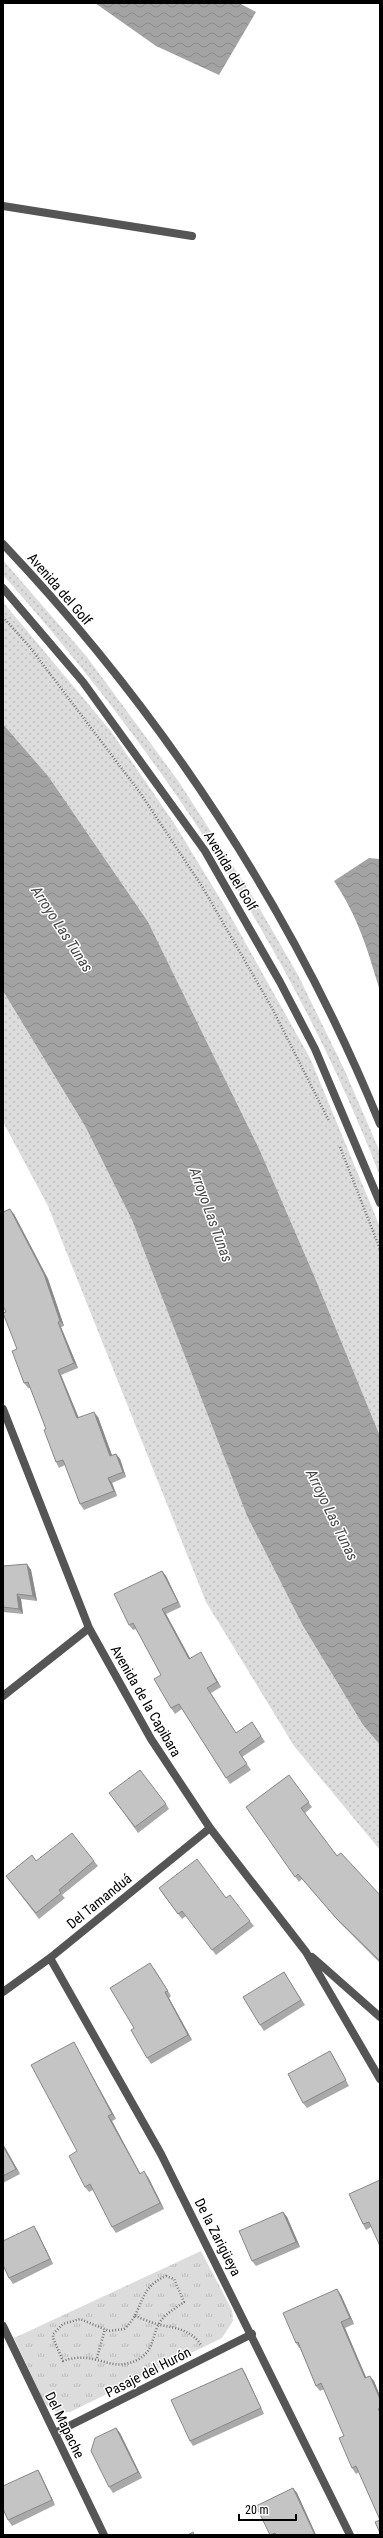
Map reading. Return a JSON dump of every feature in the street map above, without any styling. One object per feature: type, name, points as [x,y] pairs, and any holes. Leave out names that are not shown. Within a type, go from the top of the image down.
[{"type":"street","points":[[3,206],[192,236]]},
{"type":"street","name":"Avenida del Golf","points":[[3,544],[36,579],[107,663],[167,744],[230,835],[328,1008],[380,1124]]},
{"type":"street","name":"Avenida del Golf","points":[[3,588],[83,682],[205,851],[280,982],[314,1049],[380,1203]]},
{"type":"street","name":"Avenida de la Capibara","points":[[3,1409],[89,1628],[151,1739],[210,1828],[306,1952],[380,2079]]},
{"type":"street","name":"Avenida de la Capibara","points":[[3,1424],[13,1435]]},
{"type":"street","points":[[3,1696],[89,1628]]},
{"type":"street","name":"Del Tamanduá","points":[[3,1992],[50,1958],[210,1828]]},
{"type":"street","name":"Avenida de la Capibara","points":[[306,1952],[380,2017]]},
{"type":"street","name":"De la Zarigüeya","points":[[50,1958],[161,2154],[252,2334],[350,2535]]},
{"type":"street","name":"Del Mapache","points":[[3,2326],[104,2535]]},
{"type":"street","name":"Pasaje del Hurón","points":[[55,2433],[252,2334]]},
{"type":"path","points":[[3,617],[29,646],[141,794],[203,888],[272,1008],[332,1126]]},
{"type":"path","points":[[337,1141],[380,1249]]},
{"type":"path","points":[[166,2276],[171,2277],[176,2283],[184,2302],[159,2324],[153,2346],[148,2352],[137,2360],[112,2365],[96,2358],[76,2356],[63,2361],[52,2338],[53,2334],[64,2324],[80,2319],[105,2329],[124,2329],[135,2316],[150,2285],[166,2276]]},
{"type":"path","points":[[135,2316],[159,2324],[182,2329],[190,2333],[209,2356]]},
{"type":"path","points":[[96,2358],[105,2329]]},
{"type":"green space","points":[[3,560],[87,657],[179,782],[253,897],[298,975],[344,1069],[380,1152],[380,1176],[346,1094],[307,1013],[265,935],[218,859],[169,785],[116,713],[61,643],[3,575]]},
{"type":"green space","points":[[3,602],[110,730],[174,823],[227,910],[310,1058],[380,1227],[380,1436],[318,1285],[48,776],[3,724]]},
{"type":"green space","points":[[3,991],[85,1126],[132,1220],[247,1516],[303,1626],[363,1725],[380,1745],[380,1850],[294,1746],[206,1602],[48,1206],[3,1122]]},
{"type":"green space","points":[[201,2251],[232,2310],[233,2321],[222,2338],[70,2412],[62,2413],[52,2410],[44,2402],[14,2338]]},
{"type":"water","points":[[95,3],[239,3],[256,12],[219,75],[156,46]]},
{"type":"water","name":"Arroyo Las Tunas","points":[[3,724],[48,776],[148,922],[260,1151],[318,1285],[380,1436],[380,1745],[363,1725],[303,1626],[247,1516],[132,1220],[85,1126],[3,991]]},
{"type":"water","points":[[369,858],[380,859],[380,991],[362,934],[350,908],[334,881]]},
{"type":"building","points":[[10,1209],[44,1274],[60,1321],[58,1322],[74,1363],[58,1370],[77,1418],[94,1412],[110,1456],[116,1454],[123,1472],[108,1478],[114,1491],[80,1504],[63,1460],[56,1462],[44,1430],[46,1429],[28,1382],[24,1383],[12,1351],[17,1349],[3,1313],[6,1312],[3,1306],[3,1212]]},
{"type":"building","points":[[27,1564],[33,1596],[17,1594],[19,1609],[3,1607],[3,1566]]},
{"type":"building","points":[[162,1571],[178,1602],[162,1609],[189,1659],[201,1652],[217,1682],[207,1688],[236,1733],[252,1722],[261,1736],[239,1752],[247,1764],[226,1778],[179,1704],[171,1708],[154,1679],[161,1675],[133,1623],[129,1625],[114,1594]]},
{"type":"building","points":[[140,1770],[166,1804],[135,1827],[109,1793]]},
{"type":"building","points":[[289,1775],[309,1802],[301,1808],[337,1856],[341,1853],[380,1895],[380,1961],[336,1918],[298,1874],[295,1877],[246,1807]]},
{"type":"building","points":[[72,1833],[94,1861],[59,1890],[61,1893],[36,1913],[6,1876],[32,1855],[36,1861]]},
{"type":"building","points":[[197,1859],[226,1898],[230,1895],[250,1921],[212,1950],[182,1911],[178,1914],[159,1888]]},
{"type":"building","points":[[150,1963],[168,1991],[165,1992],[188,2035],[147,2058],[131,2030],[134,2028],[110,1988]]},
{"type":"building","points":[[284,1972],[301,2000],[260,2025],[243,1997]]},
{"type":"building","points":[[74,2042],[112,2114],[108,2116],[140,2174],[144,2171],[160,2203],[112,2227],[90,2184],[85,2187],[69,2156],[77,2151],[31,2065]]},
{"type":"building","points":[[330,2051],[346,2080],[303,2103],[288,2074]]},
{"type":"building","points":[[3,2146],[16,2169],[3,2176]]},
{"type":"building","points":[[380,2180],[380,2246],[369,2222],[363,2224],[349,2194]]},
{"type":"building","points":[[283,2212],[296,2242],[252,2261],[239,2231]]},
{"type":"building","points":[[34,2226],[50,2259],[9,2278],[3,2265],[3,2241]]},
{"type":"building","points":[[337,2289],[350,2318],[341,2322],[365,2378],[370,2376],[380,2399],[380,2408],[378,2409],[380,2412],[380,2520],[356,2466],[352,2468],[339,2438],[344,2436],[321,2383],[316,2386],[298,2342],[296,2343],[283,2313]]},
{"type":"building","points":[[242,2368],[261,2408],[190,2441],[171,2400]]},
{"type":"building","points":[[116,2428],[138,2472],[109,2487],[91,2451],[95,2438]]},
{"type":"building","points":[[38,2470],[52,2500],[8,2520],[3,2509],[3,2486]]},
{"type":"building","points":[[293,2488],[315,2535],[276,2535],[275,2533],[270,2535],[256,2506]]},
{"type":"building","points":[[380,2520],[380,2533],[375,2522]]}]
